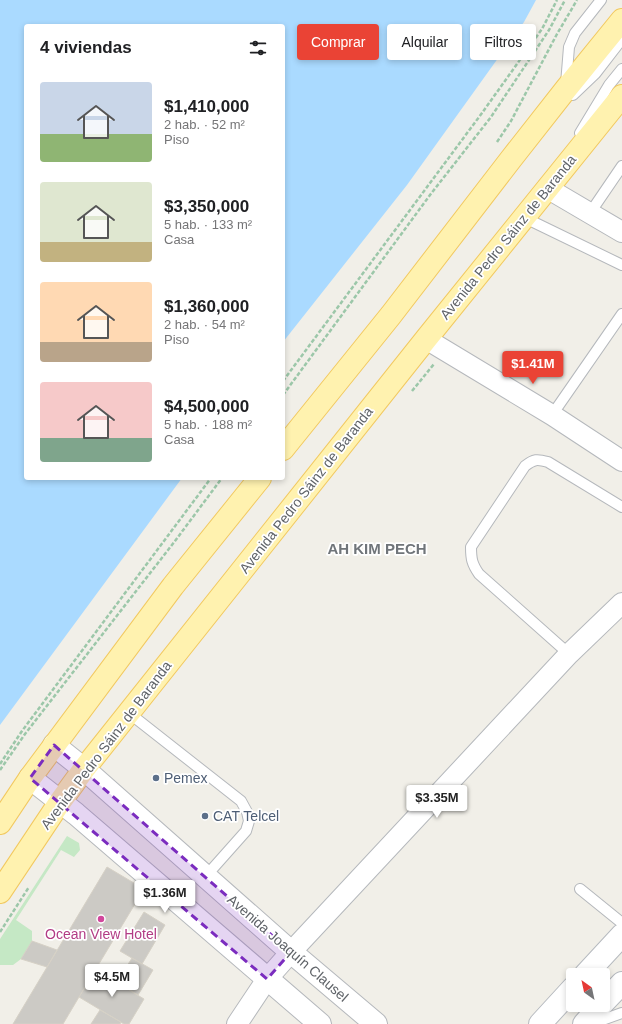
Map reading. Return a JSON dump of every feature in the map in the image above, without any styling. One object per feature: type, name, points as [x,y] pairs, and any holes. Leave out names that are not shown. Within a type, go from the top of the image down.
[{"type":"main road","points":[[285,447],[391,315],[502,153],[566,89],[622,20]]},
{"type":"main road","name":"Avenida Pedro Sáinz de Baranda","points":[[0,892],[60,802],[84,769],[523,217],[622,96]]},
{"type":"main road","points":[[0,823],[30,778],[173,586],[258,480]]},
{"type":"street","points":[[547,188],[622,232]]},
{"type":"street","points":[[426,339],[552,415],[622,461]]},
{"type":"street","points":[[237,1024],[267,979],[291,952],[569,654],[622,603]]},
{"type":"street","name":"Avenida Joaquín Clausel","points":[[54,746],[84,769],[291,952],[376,1024]]},
{"type":"street","points":[[30,778],[76,814],[320,1024]]},
{"type":"street","points":[[591,968],[622,935]]},
{"type":"street","points":[[610,996],[622,983]]},
{"type":"street","points":[[540,1024],[566,996]]},
{"type":"street","points":[[584,1024],[595,1012]]},
{"type":"lane","points":[[566,89],[569,47],[575,33],[600,0]]},
{"type":"lane","points":[[502,153],[595,74],[622,40]]},
{"type":"lane","points":[[547,188],[609,85],[622,68]]},
{"type":"lane","points":[[590,213],[622,166]]},
{"type":"lane","points":[[523,217],[622,265]]},
{"type":"lane","points":[[552,415],[622,314]]},
{"type":"lane","points":[[569,654],[479,574],[471,558],[471,547],[524,466],[532,461],[540,459],[548,462],[622,507]]},
{"type":"lane","points":[[129,712],[241,801],[247,812],[249,821],[246,831],[206,876]]},
{"type":"lane","points":[[580,889],[622,923]]},
{"type":"lane","points":[[591,1024],[622,1013]]},
{"type":"path","points":[[285,378],[482,113],[542,29],[557,0]]},
{"type":"path","points":[[285,392],[430,195],[491,117],[549,30],[566,0]]},
{"type":"path","points":[[502,153],[512,121],[557,34],[577,0]]},
{"type":"path","points":[[410,393],[445,350]]},
{"type":"path","points":[[0,764],[22,731],[209,480]]},
{"type":"path","points":[[0,770],[25,734],[166,553],[221,480]]},
{"type":"path","points":[[0,932],[29,886]]},
{"type":"highlighted area","points":[[54,745],[291,952],[267,979],[30,778]]},
{"type":"green space","points":[[67,836],[79,843],[80,850],[74,857],[61,850],[16,920],[32,931],[32,941],[21,959],[13,965],[0,965],[0,939]]},
{"type":"water","points":[[0,0],[536,0],[523,24],[470,24],[470,60],[497,60],[407,185],[285,339],[285,24],[24,24],[24,480],[181,480],[0,725]]},
{"type":"building","name":"Ocean View Hotel","points":[[107,867],[144,889],[63,1024],[13,1024]]},
{"type":"building","points":[[144,912],[165,925],[142,964],[120,951]]},
{"type":"building","points":[[32,941],[57,950],[47,967],[21,959]]},
{"type":"building","points":[[132,958],[153,970],[138,995],[117,982]]},
{"type":"building","points":[[96,970],[144,999],[129,1024],[124,1024],[79,997]]},
{"type":"building","points":[[100,1010],[121,1022],[120,1024],[91,1024]]},
{"type":"place","name":"Pemex","points":[[156,778]]},
{"type":"place","name":"CAT Telcel","points":[[205,816]]},
{"type":"place","name":"Ocean View Hotel","points":[[101,919]]},
{"type":"district","name":"AH KIM PECH","points":[[377,549]]}]
